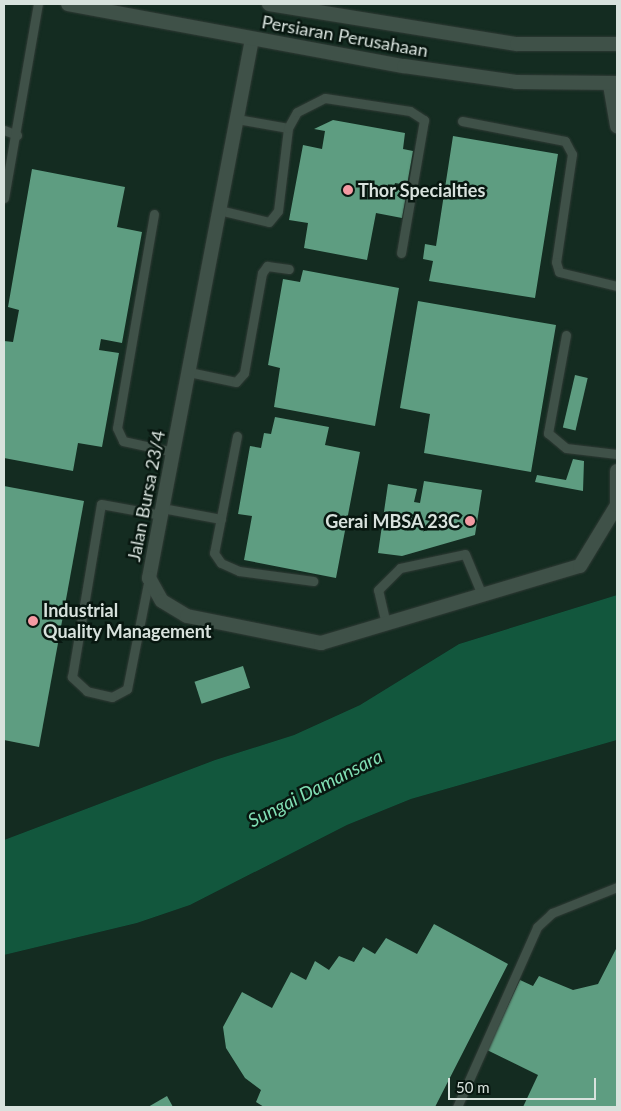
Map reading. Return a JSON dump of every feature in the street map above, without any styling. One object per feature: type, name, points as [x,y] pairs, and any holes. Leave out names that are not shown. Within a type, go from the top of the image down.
[{"type":"street","name":"Persiaran Perusahaan","points":[[68,4],[252,40],[516,82],[614,84]]},
{"type":"street","name":"Persiaran Perusahaan","points":[[268,4],[517,44],[617,44]]},
{"type":"street","name":"Jalan Bursa 23/4","points":[[252,40],[149,578],[162,601],[187,616],[321,643],[580,566],[617,505],[617,471]]},
{"type":"street","points":[[614,84],[617,126]]},
{"type":"lane","points":[[4,198],[17,134],[38,4]]},
{"type":"lane","points":[[219,210],[269,222],[278,211],[288,128],[298,112],[325,98],[410,111],[424,120],[401,252]]},
{"type":"lane","points":[[237,120],[288,128]]},
{"type":"lane","points":[[462,121],[565,141],[572,154],[556,262],[559,272],[617,286]]},
{"type":"lane","points":[[4,130],[17,134]]},
{"type":"lane","points":[[154,214],[117,428],[123,441],[173,452]]},
{"type":"lane","points":[[188,372],[236,382],[244,373],[262,273],[267,266],[289,268]]},
{"type":"lane","points":[[566,336],[548,432],[566,448],[617,454]]},
{"type":"lane","points":[[237,436],[214,552],[221,563],[239,571],[313,581]]},
{"type":"lane","points":[[149,578],[127,689],[112,697],[87,692],[72,677],[101,504],[221,519]]},
{"type":"lane","points":[[386,624],[378,590],[400,568],[465,554],[482,596]]},
{"type":"lane","points":[[457,1107],[537,927],[552,913],[617,887]]},
{"type":"shaded area","points":[[4,4],[617,4],[617,595],[459,644],[360,705],[294,735],[215,760],[4,840]]},
{"type":"shaded area","points":[[617,740],[617,1107],[4,1107],[4,955],[137,923],[190,905],[347,825],[411,799]]},
{"type":"water","name":"Sungai Damansara","points":[[617,595],[617,740],[411,799],[347,825],[190,905],[137,923],[4,955],[4,840],[215,760],[294,735],[360,705],[459,644]]},
{"type":"building","name":"Thor Specialties","points":[[333,120],[405,133],[403,149],[413,151],[407,185],[395,183],[394,189],[407,191],[402,218],[376,213],[367,260],[304,248],[308,223],[289,220],[303,145],[322,149],[325,131],[314,129]]},
{"type":"building","points":[[453,136],[558,154],[535,298],[429,281],[433,261],[423,259],[425,244],[436,246]]},
{"type":"building","points":[[32,169],[125,187],[117,227],[142,232],[122,343],[101,339],[99,350],[119,353],[102,447],[78,443],[73,471],[4,458],[4,341],[13,342],[19,310],[8,307]]},
{"type":"building","points":[[303,270],[399,288],[375,426],[274,407],[280,368],[268,365],[283,279],[300,282]]},
{"type":"building","points":[[418,301],[556,325],[531,472],[424,453],[430,414],[400,408]]},
{"type":"building","points":[[575,375],[588,378],[576,431],[563,428]]},
{"type":"building","points":[[275,417],[329,427],[325,445],[360,452],[336,578],[244,560],[252,516],[238,514],[250,446],[261,448],[264,433],[271,434]]},
{"type":"building","points":[[573,459],[584,461],[583,491],[535,482],[537,475],[566,480]]},
{"type":"building","points":[[424,481],[482,490],[475,535],[402,556],[378,553],[388,484],[417,489],[414,502],[420,503]]},
{"type":"building","name":"Industrial Quality Management","points":[[4,486],[84,501],[39,747],[4,740]]},
{"type":"building","points":[[243,666],[250,688],[202,704],[194,682]]},
{"type":"building","points":[[434,924],[508,964],[435,1107],[264,1107],[256,1102],[261,1090],[245,1078],[226,1048],[223,1027],[242,992],[272,1008],[291,972],[306,980],[315,961],[329,970],[339,956],[354,962],[363,947],[375,954],[386,938],[417,954]]},
{"type":"building","points":[[617,947],[617,1107],[523,1107],[538,1075],[487,1050],[520,980],[533,986],[539,976],[573,990],[598,984]]},
{"type":"building","points":[[167,1096],[173,1107],[148,1107]]},
{"type":"place","name":"Thor Specialties","points":[[348,190]]},
{"type":"place","name":"Gerai MBSA 23C","points":[[470,521]]},
{"type":"place","name":"Industrial Quality Management","points":[[33,621]]}]
